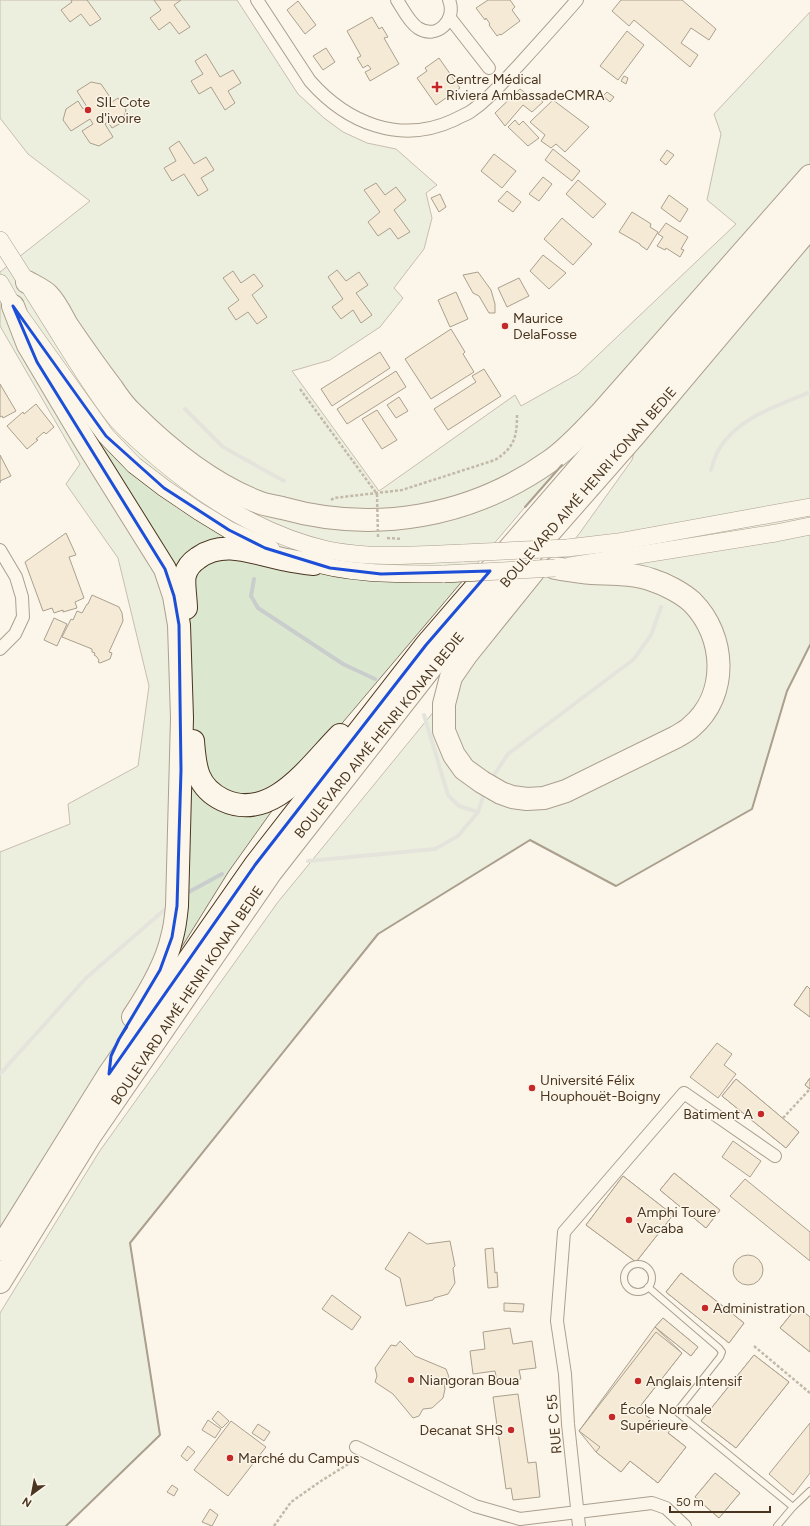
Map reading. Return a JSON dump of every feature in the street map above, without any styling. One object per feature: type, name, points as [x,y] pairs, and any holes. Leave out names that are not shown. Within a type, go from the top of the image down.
[{"type":"highway","points":[[27,282],[48,295],[88,357],[130,412],[180,458],[216,481],[258,502],[304,514],[354,521],[402,518],[436,513],[495,493],[524,478],[551,460],[578,437],[601,413],[810,176]]},
{"type":"highway","name":"BOULEVARD AIMÉ HENRI KONAN BEDIE","points":[[0,1282],[90,1136],[263,868],[426,644],[810,201]]},
{"type":"highway","name":"BOULEVARD AIMÉ HENRI KONAN BEDIE","points":[[0,1249],[109,1074],[234,895],[296,839],[432,666],[634,436],[810,227]]},
{"type":"highway","points":[[13,306],[31,350],[165,569],[174,596],[179,626],[182,718],[177,906],[168,952],[111,1056],[109,1074]]},
{"type":"highway","points":[[556,568],[590,573],[636,576],[653,580],[678,592],[692,602],[704,618],[714,636],[719,659],[719,677],[714,697],[704,713],[691,727],[681,734],[566,791],[544,798],[527,799],[512,796],[487,785],[464,769],[454,755],[444,730],[444,704],[451,677],[467,654],[624,461],[634,436]]},
{"type":"highway","points":[[314,564],[286,560],[248,550],[230,548],[214,549],[201,555],[190,564],[184,575],[195,765],[202,782],[209,791],[231,804],[244,806],[275,797],[295,784],[426,644]]},
{"type":"main road","points":[[0,240],[87,378],[118,420],[150,451],[210,498],[258,526],[304,543],[328,550],[360,554],[404,556],[567,548],[618,542],[810,507]]},
{"type":"main road","points":[[0,283],[13,306],[106,436],[134,465],[164,488],[229,530],[265,548],[314,564],[359,572],[382,574],[444,574],[556,568],[769,534],[810,526]]},
{"type":"street","points":[[400,1],[416,27],[424,31],[433,31],[441,28],[448,22],[450,18],[451,6],[449,0]]},
{"type":"street","points":[[263,2],[310,81],[331,102],[352,116],[373,126],[396,131],[423,130],[445,124],[469,113],[494,92],[578,0]]},
{"type":"street","points":[[450,18],[489,68]]},
{"type":"street","points":[[0,550],[16,577],[22,597],[23,617],[15,634],[0,649]]},
{"type":"street","name":"RUE C 55","points":[[579,1526],[568,1424],[565,1374],[557,1321],[564,1232],[684,1093],[775,1156]]},
{"type":"street","points":[[356,1447],[475,1506],[520,1519],[652,1503],[666,1508],[686,1526]]},
{"type":"lane","points":[[636,1264],[642,1264],[647,1267],[652,1276],[648,1287],[644,1291],[639,1292],[629,1289],[623,1279],[626,1269],[636,1264]]},
{"type":"lane","points":[[648,1287],[722,1352],[720,1357],[679,1409],[678,1413],[793,1507]]},
{"type":"lane","points":[[777,1526],[793,1507],[810,1491]]},
{"type":"path","points":[[300,389],[377,494],[378,537]]},
{"type":"path","points":[[328,501],[334,498],[402,490],[495,460],[506,453],[512,443],[517,429],[517,415]]},
{"type":"path","points":[[782,1118],[810,1089]]},
{"type":"path","points":[[754,1346],[810,1393]]},
{"type":"path","points":[[274,1526],[292,1502],[350,1464],[373,1456]]},
{"type":"highlighted area","points":[[13,306],[106,436],[164,488],[229,530],[265,548],[330,568],[381,574],[490,571],[426,645],[255,865],[109,1074],[111,1056],[119,1039],[160,970],[172,937],[177,906],[181,770],[179,625],[174,596],[165,569],[37,362]]},
{"type":"green space","points":[[0,0],[237,0],[298,94],[324,118],[343,132],[367,143],[396,149],[437,185],[426,193],[432,218],[424,249],[394,288],[403,298],[380,327],[330,360],[292,371],[379,491],[515,395],[521,406],[578,374],[736,224],[707,200],[721,134],[714,114],[810,12],[810,179],[525,507],[294,780],[229,871],[0,1239],[0,852],[70,824],[68,804],[138,766],[149,686],[118,558],[66,484],[80,464],[0,326],[0,272],[90,201],[28,154],[0,118]]},
{"type":"green space","points":[[810,238],[810,645],[787,691],[752,809],[616,886],[530,840],[378,934],[130,1243],[160,1435],[66,1526],[0,1526],[0,1313],[99,1152],[278,902],[579,534],[632,460],[636,445]]},
{"type":"building","points":[[71,0],[87,0],[101,19],[90,26],[81,14],[70,22],[61,10],[72,2]]},
{"type":"building","points":[[154,0],[181,0],[174,5],[190,27],[179,34],[170,22],[159,30],[150,18],[161,10]]},
{"type":"building","points":[[488,0],[510,0],[515,7],[512,10],[520,21],[501,35],[500,34],[497,36],[486,18],[485,20],[476,8]]},
{"type":"building","points":[[621,0],[682,0],[716,29],[709,40],[691,28],[681,43],[698,55],[690,67],[634,20],[629,26],[612,11]]},
{"type":"building","points":[[298,1],[316,25],[305,34],[287,10]]},
{"type":"building","points":[[372,17],[379,29],[382,27],[388,37],[384,38],[399,64],[370,81],[365,72],[371,69],[368,65],[363,68],[357,58],[361,56],[347,31]]},
{"type":"building","points":[[627,31],[644,45],[618,80],[600,66]]},
{"type":"building","points":[[326,48],[335,62],[323,70],[313,56]]},
{"type":"building","points":[[206,54],[220,77],[233,70],[241,83],[228,91],[235,103],[225,110],[211,87],[199,94],[191,81],[203,74],[195,61]]},
{"type":"building","points":[[439,58],[460,88],[436,105],[417,78],[427,71],[425,68]]},
{"type":"building","points":[[624,76],[628,78],[626,84],[621,81]]},
{"type":"building","points":[[91,82],[101,84],[110,97],[103,101],[106,106],[118,98],[126,110],[123,122],[112,128],[108,122],[105,124],[113,137],[99,146],[90,143],[82,131],[93,124],[90,119],[71,131],[63,120],[66,109],[78,101],[83,109],[87,107],[77,91]]},
{"type":"building","points":[[520,89],[530,96],[532,92],[543,102],[532,112],[523,105],[505,126],[495,113]]},
{"type":"building","points":[[607,92],[614,97],[610,102],[603,96]]},
{"type":"building","points":[[553,100],[589,127],[565,152],[556,144],[551,148],[541,141],[545,135],[530,122]]},
{"type":"building","points":[[515,120],[519,125],[523,121],[539,138],[528,146],[508,127]]},
{"type":"building","points":[[179,141],[194,164],[206,157],[214,170],[201,178],[208,190],[198,196],[184,174],[172,181],[164,168],[176,161],[169,148]]},
{"type":"building","points":[[553,149],[580,171],[572,181],[545,160]]},
{"type":"building","points":[[667,150],[674,155],[666,165],[660,160]]},
{"type":"building","points":[[494,154],[516,171],[502,188],[481,171]]},
{"type":"building","points":[[543,177],[552,184],[539,201],[529,194]]},
{"type":"building","points":[[578,180],[606,204],[593,218],[566,194]]},
{"type":"building","points":[[376,183],[385,195],[396,187],[406,200],[394,210],[410,232],[398,239],[390,228],[378,236],[368,222],[380,212],[364,190]]},
{"type":"building","points":[[507,191],[521,202],[513,212],[498,201]]},
{"type":"building","points":[[440,194],[446,207],[439,212],[431,198]]},
{"type":"building","points":[[669,195],[688,209],[680,222],[661,208]]},
{"type":"building","points":[[632,212],[651,224],[650,227],[658,232],[647,250],[640,244],[619,232]]},
{"type":"building","points":[[562,218],[592,244],[573,265],[544,239]]},
{"type":"building","points":[[666,223],[688,237],[681,249],[684,250],[680,257],[666,248],[665,250],[657,246],[663,237],[658,234]]},
{"type":"building","points":[[543,255],[566,273],[549,289],[530,271]]},
{"type":"building","points":[[337,270],[346,281],[359,272],[368,285],[356,293],[372,315],[361,323],[353,310],[341,319],[332,307],[343,299],[328,277]]},
{"type":"building","points":[[233,271],[241,283],[254,274],[263,286],[252,295],[267,317],[257,324],[248,312],[236,320],[228,308],[239,300],[223,278]]},
{"type":"building","points":[[478,272],[491,290],[495,304],[495,313],[489,313],[479,296],[473,293],[463,275]]},
{"type":"building","points":[[519,278],[529,296],[507,307],[498,288]]},
{"type":"building","points":[[456,292],[468,319],[450,327],[438,300]]},
{"type":"building","points":[[451,329],[465,352],[463,354],[474,372],[431,399],[405,359]]},
{"type":"building","points":[[380,352],[390,368],[332,406],[321,389]]},
{"type":"building","points":[[484,369],[501,396],[448,430],[434,409],[476,382],[472,376]]},
{"type":"building","points":[[396,371],[406,387],[347,424],[337,409]]},
{"type":"building","points":[[0,384],[16,411],[3,418],[2,416],[0,417]]},
{"type":"building","points":[[399,397],[408,411],[396,418],[387,405]]},
{"type":"building","points":[[36,404],[54,427],[46,434],[44,432],[36,439],[38,440],[27,449],[7,426],[23,412],[24,414]]},
{"type":"building","points":[[377,410],[397,440],[382,449],[362,419]]},
{"type":"building","points":[[0,455],[11,476],[0,481]]},
{"type":"building","points":[[66,533],[76,555],[69,557],[84,598],[75,602],[77,608],[54,613],[52,608],[43,611],[25,562]]},
{"type":"building","points":[[92,595],[119,607],[122,613],[123,621],[109,652],[112,653],[110,659],[100,663],[94,655],[95,653],[92,652],[92,649],[62,637],[71,619],[73,620],[77,611],[82,613]]},
{"type":"building","points":[[54,618],[67,624],[57,646],[44,640]]},
{"type":"building","points":[[807,986],[810,989],[810,1017],[794,1005]]},
{"type":"building","points":[[807,986],[810,989],[810,1017],[794,1005]]},
{"type":"building","points":[[717,1043],[732,1054],[724,1065],[736,1074],[718,1098],[690,1077]]},
{"type":"building","points":[[810,1078],[810,1089],[805,1085]]},
{"type":"building","points":[[810,1078],[810,1089],[805,1085]]},
{"type":"building","name":"Batiment A","points":[[736,1079],[799,1132],[786,1148],[722,1096]]},
{"type":"building","name":"Batiment A","points":[[736,1079],[799,1132],[786,1148],[722,1096]]},
{"type":"building","points":[[733,1141],[761,1161],[750,1177],[722,1157]]},
{"type":"building","points":[[674,1173],[720,1210],[706,1228],[660,1190]]},
{"type":"building","points":[[674,1173],[720,1210],[706,1228],[660,1190]]},
{"type":"building","name":"Amphi Toure Vacaba","points":[[623,1176],[673,1215],[636,1262],[586,1225]]},
{"type":"building","name":"Amphi Toure Vacaba","points":[[623,1176],[673,1215],[636,1262],[586,1225]]},
{"type":"building","points":[[745,1179],[810,1232],[810,1261],[730,1196]]},
{"type":"building","points":[[409,1232],[427,1244],[450,1241],[455,1266],[453,1268],[455,1283],[448,1294],[434,1298],[433,1300],[406,1306],[400,1278],[385,1269]]},
{"type":"building","points":[[493,1248],[498,1287],[488,1288],[485,1249]]},
{"type":"building","points":[[748,1255],[754,1256],[762,1264],[762,1276],[754,1284],[748,1285],[742,1284],[734,1276],[733,1270],[734,1264],[742,1256]]},
{"type":"building","name":"Administration","points":[[681,1273],[744,1323],[729,1343],[666,1292]]},
{"type":"building","name":"Administration","points":[[681,1273],[744,1323],[729,1343],[666,1292]]},
{"type":"building","points":[[332,1295],[361,1317],[352,1330],[322,1309]]},
{"type":"building","points":[[504,1303],[524,1304],[523,1312],[504,1311]]},
{"type":"building","points":[[797,1307],[810,1317],[810,1352],[780,1328]]},
{"type":"building","points":[[797,1307],[810,1317],[810,1352],[780,1328]]},
{"type":"building","points":[[663,1318],[698,1347],[691,1356],[655,1327]]},
{"type":"building","points":[[663,1318],[698,1347],[691,1356],[655,1327]]},
{"type":"building","name":"Anglais Intensif","points":[[655,1327],[682,1353],[638,1409],[686,1447],[658,1483],[630,1461],[621,1472],[596,1452],[579,1431]]},
{"type":"building","points":[[510,1328],[513,1344],[532,1341],[536,1368],[519,1370],[521,1379],[497,1382],[495,1371],[473,1374],[470,1351],[485,1349],[483,1332]]},
{"type":"building","name":"Anglais Intensif","points":[[656,1332],[682,1353],[638,1409],[659,1426],[662,1423],[671,1429],[668,1433],[686,1447],[658,1483],[630,1461],[621,1472],[596,1452],[600,1447],[579,1431]]},
{"type":"building","name":"Niangoran Boua","points":[[400,1341],[415,1356],[446,1369],[449,1377],[444,1383],[445,1389],[443,1398],[432,1408],[423,1409],[419,1416],[413,1418],[393,1394],[375,1382],[377,1376],[375,1368],[391,1345],[396,1346]]},
{"type":"building","points":[[754,1355],[789,1382],[736,1448],[701,1421]]},
{"type":"building","points":[[754,1355],[789,1382],[736,1448],[701,1421]]},
{"type":"building","name":"Decanat SHS","points":[[518,1394],[528,1463],[536,1462],[540,1497],[513,1500],[511,1488],[506,1489],[493,1397]]},
{"type":"building","points":[[218,1411],[229,1421],[222,1428],[212,1419]]},
{"type":"building","points":[[208,1420],[221,1429],[215,1438],[202,1430]]},
{"type":"building","name":"Marché du Campus","points":[[231,1421],[266,1447],[228,1496],[194,1470]]},
{"type":"building","points":[[810,1423],[810,1473],[793,1495],[769,1474]]},
{"type":"building","points":[[258,1424],[270,1432],[264,1441],[252,1433]]},
{"type":"building","points":[[188,1446],[195,1452],[187,1461],[181,1456]]},
{"type":"building","points":[[715,1473],[740,1493],[719,1518],[695,1497]]},
{"type":"building","points":[[715,1473],[740,1493],[719,1518],[695,1497]]},
{"type":"building","points":[[172,1485],[178,1489],[174,1496],[167,1492]]},
{"type":"building","points":[[210,1509],[218,1515],[212,1526],[202,1522]]},
{"type":"waterway","points":[[711,470],[719,449],[727,438],[737,429],[760,414],[810,392]]},
{"type":"waterway","points":[[185,409],[223,447],[284,481]]},
{"type":"waterway","points":[[254,579],[251,596],[258,608],[343,664],[375,679]]},
{"type":"waterway","points":[[492,778],[508,754],[634,659],[651,635],[661,607]]},
{"type":"waterway","points":[[424,715],[448,795],[459,806],[478,812]]},
{"type":"waterway","points":[[308,861],[435,849],[458,836],[478,812],[485,791]]},
{"type":"waterway","points":[[185,894],[222,874]]},
{"type":"waterway","points":[[0,1074],[86,978],[170,905]]},
{"type":"wall","points":[[525,507],[562,465]]},
{"type":"wall","points":[[66,1526],[160,1435],[130,1243],[378,934],[530,840],[616,886],[752,809],[787,691],[810,645]]},
{"type":"place","name":"Centre Médical Riviera AmbassadeCMRA","points":[[437,87]]},
{"type":"place","name":"SIL Cote d'ivoire","points":[[88,110]]},
{"type":"place","name":"Maurice DelaFosse","points":[[505,326]]},
{"type":"place","name":"Université Félix Houphouët-Boigny","points":[[532,1088]]},
{"type":"place","name":"Batiment A","points":[[761,1114]]},
{"type":"place","name":"Amphi Toure Vacaba","points":[[629,1220]]},
{"type":"place","name":"Administration","points":[[705,1308]]},
{"type":"place","name":"Niangoran Boua","points":[[411,1380]]},
{"type":"place","name":"Anglais Intensif","points":[[638,1381]]},
{"type":"place","name":"École Normale Supérieure","points":[[612,1417]]},
{"type":"place","name":"Decanat SHS","points":[[511,1430]]},
{"type":"place","name":"Marché du Campus","points":[[230,1458]]}]
